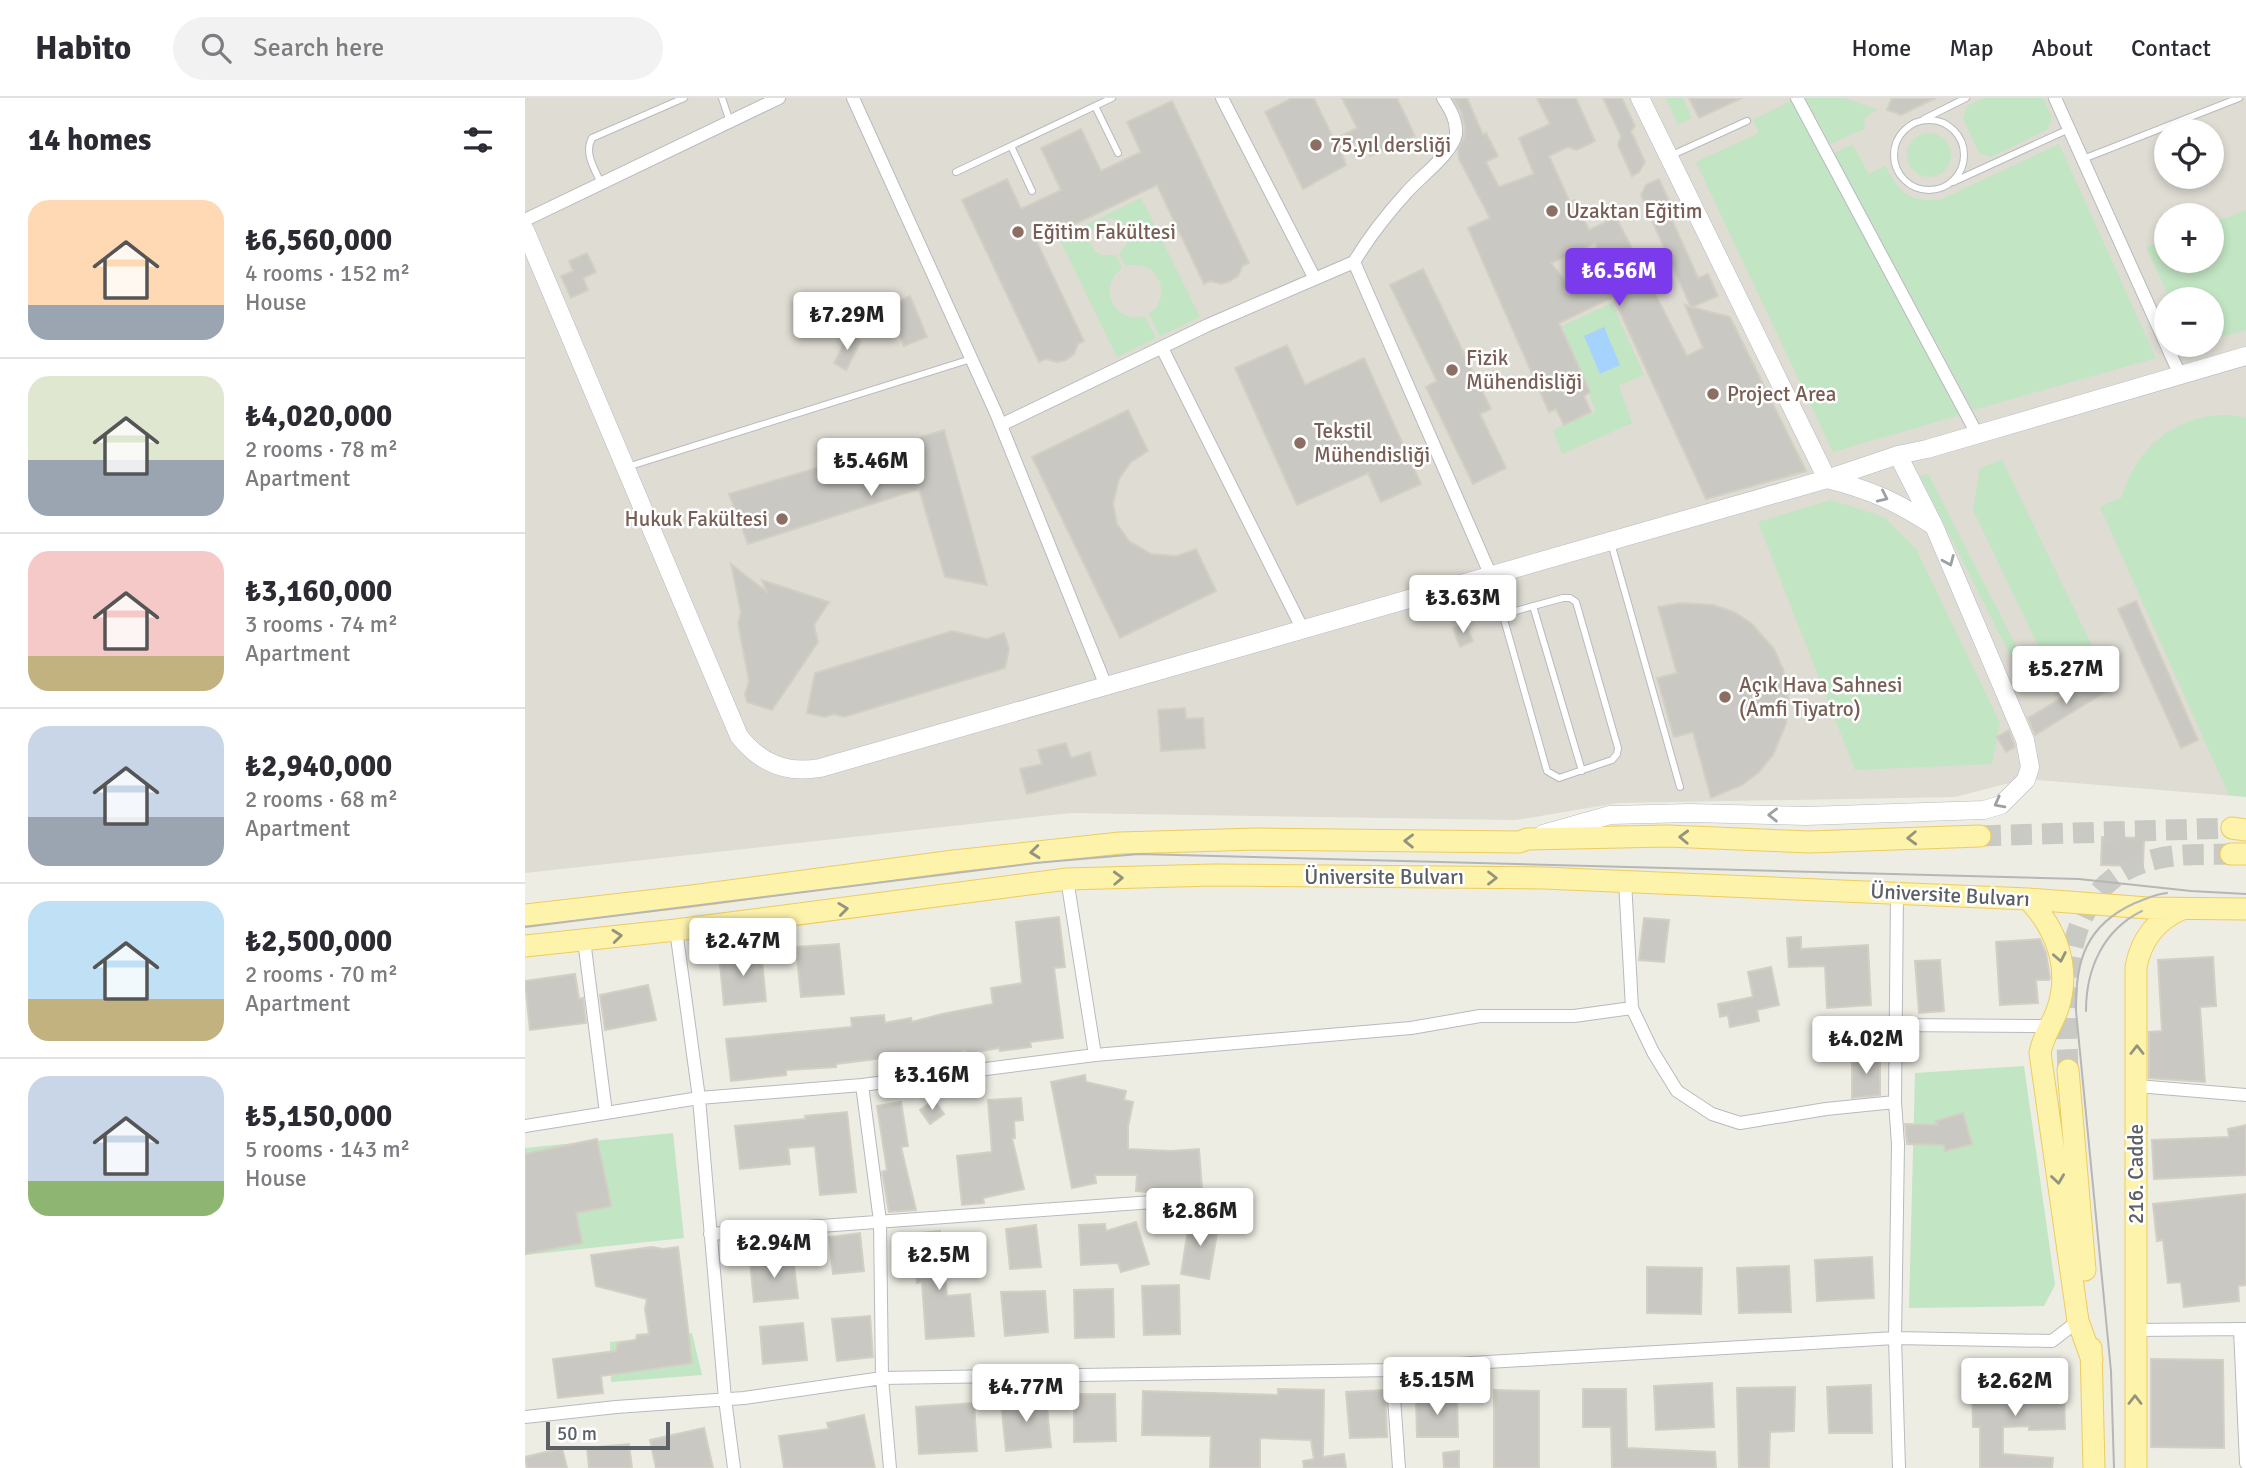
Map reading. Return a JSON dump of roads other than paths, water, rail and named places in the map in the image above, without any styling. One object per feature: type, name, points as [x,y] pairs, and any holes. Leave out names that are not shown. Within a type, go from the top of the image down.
[{"type":"main road","name":"Üniversite Bulvarı","points":[[525,915],[1120,843],[1257,839],[1518,842],[1527,839],[1668,836],[1809,842],[1980,836]]},
{"type":"main road","name":"Üniversite Bulvarı","points":[[525,946],[676,930],[1067,879],[1213,875],[1625,881],[1896,892],[2148,908],[2246,909]]},
{"type":"main road","points":[[2028,899],[2049,924],[2061,955],[2062,988],[2059,1004],[2041,1043],[2041,1062],[2078,1321],[2092,1360]]},
{"type":"main road","name":"216. Cadde","points":[[2136,1468],[2136,967],[2141,948],[2150,932],[2164,918],[2191,907]]},
{"type":"main road","points":[[2068,1070],[2092,1360],[2094,1468]]},
{"type":"street","points":[[853,98],[1001,425],[1106,686]]},
{"type":"street","points":[[1222,98],[1315,279]]},
{"type":"street","points":[[1001,425],[1208,325],[1354,262],[1371,235],[1409,189],[1433,169],[1456,136],[1454,117],[1443,98]]},
{"type":"street","points":[[1640,98],[1827,479],[1866,489],[1902,506],[1934,526]]},
{"type":"street","points":[[1797,98],[1977,434]]},
{"type":"street","points":[[2055,98],[2180,375]]},
{"type":"street","points":[[525,220],[774,99]]},
{"type":"street","points":[[525,230],[739,736],[757,756],[768,763],[794,770],[820,768],[2246,356]]},
{"type":"street","points":[[1354,262],[1492,576]]},
{"type":"street","points":[[1162,348],[1303,630]]},
{"type":"street","points":[[1527,839],[1610,815],[1966,812],[2001,805],[2026,780],[2030,767],[2027,749],[1934,526],[1898,455]]},
{"type":"street","points":[[1067,879],[1095,1055]]},
{"type":"street","points":[[1625,881],[1632,1008],[1653,1052],[1677,1091],[1712,1114],[1740,1123],[1826,1109],[1895,1102]]},
{"type":"street","points":[[1896,892],[1895,1102],[1898,1144],[1895,1338],[1899,1468]]},
{"type":"street","points":[[676,930],[699,1098],[725,1399],[734,1468]]},
{"type":"street","points":[[584,940],[606,1113]]},
{"type":"street","points":[[525,1126],[699,1098],[862,1085],[1095,1055],[1411,1028],[1480,1016],[1574,1016],[1632,1008]]},
{"type":"street","points":[[1895,1025],[2050,1026]]},
{"type":"street","points":[[862,1085],[880,1221],[881,1378],[890,1468]]},
{"type":"street","points":[[2137,1086],[2246,1095]]},
{"type":"street","points":[[711,1234],[1222,1197]]},
{"type":"street","points":[[525,1417],[725,1399],[881,1378],[1392,1370],[1895,1338],[2052,1341],[2078,1321]]},
{"type":"street","points":[[2135,1330],[2243,1329],[2246,1462]]},
{"type":"street","points":[[1392,1370],[1399,1468]]},
{"type":"lane","points":[[601,184],[588,154],[588,145],[592,138],[684,98]]},
{"type":"lane","points":[[722,98],[730,122]]},
{"type":"lane","points":[[956,172],[1112,98]]},
{"type":"lane","points":[[1966,98],[1919,121],[1904,130],[1898,138],[1895,147],[1896,165],[1913,186],[1930,190],[1948,184],[2069,129]]},
{"type":"lane","points":[[2083,159],[2239,98]]},
{"type":"lane","points":[[1095,106],[1118,153]]},
{"type":"lane","points":[[1919,121],[1937,120],[1959,136],[1964,153],[1960,171],[1948,184]]},
{"type":"lane","points":[[1668,157],[1747,121]]},
{"type":"lane","points":[[1011,146],[1032,191]]},
{"type":"lane","points":[[625,467],[972,359]]},
{"type":"lane","points":[[1610,541],[1679,787]]},
{"type":"lane","points":[[1492,576],[1501,615],[1547,771],[1559,778],[1612,760],[1618,748],[1576,601],[1563,598],[1501,615]]},
{"type":"lane","points":[[1533,606],[1582,771]]},
{"type":"water","points":[[1604,327],[1620,365],[1600,374],[1584,336]]},
{"type":"tunnel","points":[[1980,836],[2232,828]]},
{"type":"tunnel","points":[[2068,1070],[2068,975],[2074,944],[2084,915],[2100,891],[2124,871],[2156,859],[2184,855],[2231,854]]},
{"type":"tram line","points":[[525,927],[1035,863],[1139,854],[2079,879],[2246,894]]},
{"type":"tram line","points":[[2114,1468],[2111,1371],[2076,993],[2081,961],[2087,946],[2105,922],[2135,903],[2167,893]]},
{"type":"tram line","points":[[2086,1011],[2089,980],[2099,952],[2117,929],[2142,911]]},
{"type":"place","name":"75.yıl dersliği","points":[[1316,145]]},
{"type":"place","name":"Uzaktan Eğitim","points":[[1552,211]]},
{"type":"place","name":"Eğitim Fakültesi","points":[[1018,232]]},
{"type":"place","name":"Fizik Mühendisliği","points":[[1452,370]]},
{"type":"place","name":"Project Area","points":[[1713,394]]},
{"type":"place","name":"Tekstil Mühendisliği","points":[[1300,443]]},
{"type":"place","name":"Hukuk Fakültesi","points":[[782,519]]},
{"type":"place","name":"Açık Hava Sahnesi (Amfi Tiyatro)","points":[[1725,697]]}]
